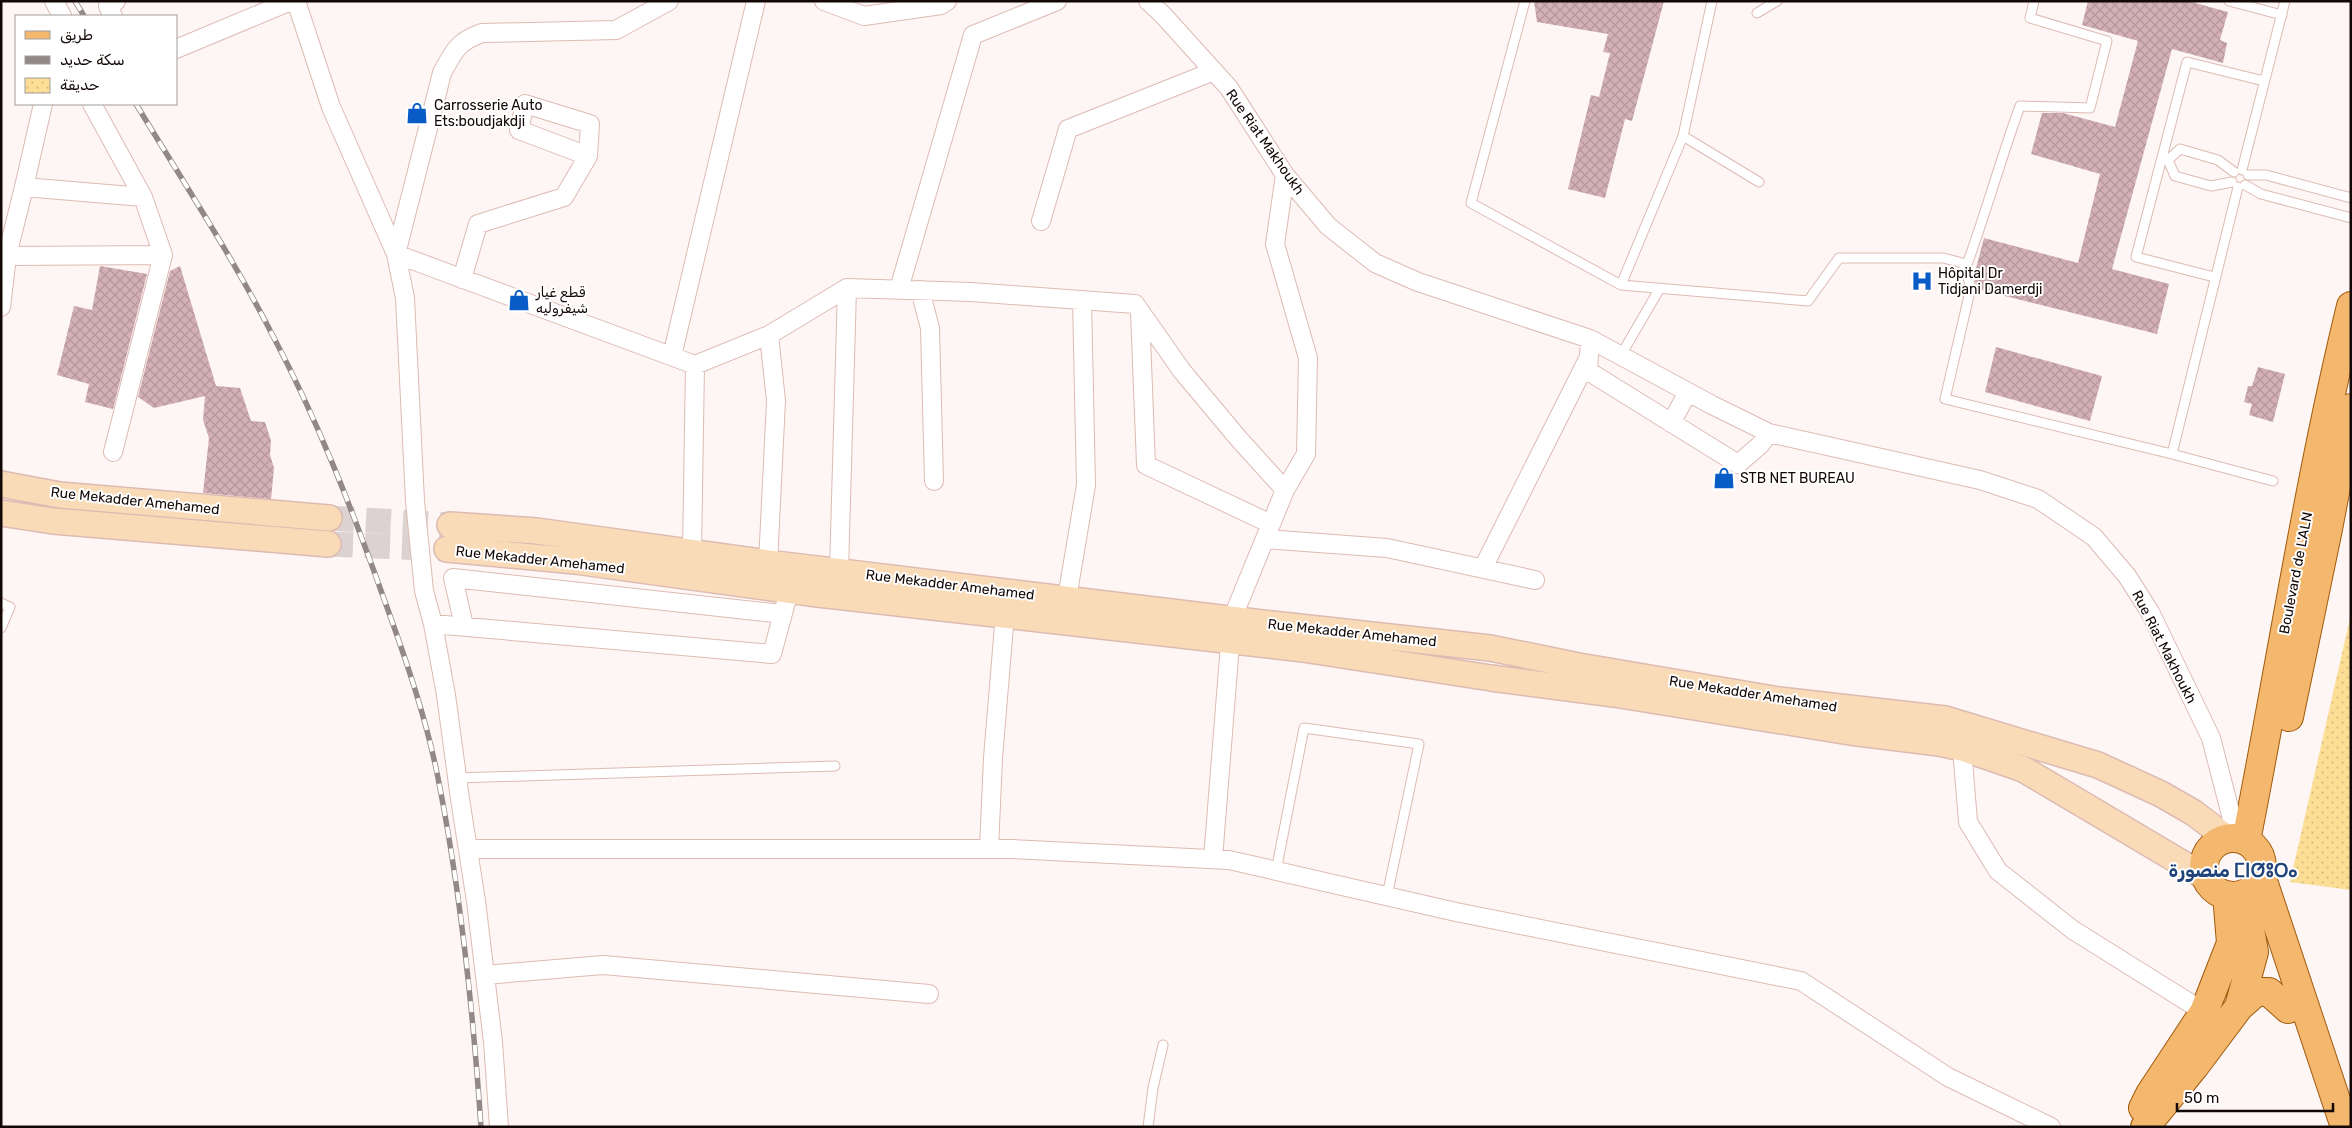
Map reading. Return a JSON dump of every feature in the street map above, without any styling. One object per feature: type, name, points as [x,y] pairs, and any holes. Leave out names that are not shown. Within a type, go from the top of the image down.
[{"type":"main road","name":"Boulevard de L'ALN","points":[[2240,867],[2272,707],[2289,600],[2336,366],[2351,306]]},
{"type":"main road","name":"Boulevard de L'ALN","points":[[2240,867],[2328,529],[2351,408]]},
{"type":"main road","name":"Rue Mekadder Amehamed","points":[[1,484],[79,497],[329,518]]},
{"type":"main road","name":"Rue Mekadder Amehamed","points":[[1,513],[53,521],[328,544]]},
{"type":"main road","name":"Rue Mekadder Amehamed","points":[[450,525],[537,531],[768,563],[1068,598],[1231,630],[1303,649],[1962,748],[2023,769],[2240,867]]},
{"type":"main road","name":"Rue Mekadder Amehamed","points":[[447,549],[575,561],[788,591],[1005,614],[1490,648],[1579,666],[1779,700],[1945,719],[2098,765],[2161,794],[2194,813],[2240,867]]},
{"type":"main road","points":[[2239,1007],[2254,952],[2240,867]]},
{"type":"main road","points":[[2240,867],[2288,1010],[2332,1092]]},
{"type":"main road","points":[[2134,1127],[2150,1094],[2204,1012],[2231,943],[2240,867]]},
{"type":"main road","points":[[2240,867],[2291,961],[2332,1092],[2345,1127]]},
{"type":"main road","points":[[2145,1127],[2194,1067],[2239,1007],[2256,992],[2269,992],[2288,1010]]},
{"type":"street","points":[[54,1],[61,15]]},
{"type":"street","points":[[112,15],[108,6],[116,1]]},
{"type":"street","points":[[178,48],[290,1]]},
{"type":"street","points":[[296,1],[331,107],[396,254],[405,298],[415,501],[424,591],[433,624],[446,695],[468,849],[493,1042],[499,1127]]},
{"type":"street","points":[[396,254],[442,73],[455,48],[468,38],[482,33],[616,30],[670,1]]},
{"type":"street","points":[[672,356],[756,1]]},
{"type":"street","points":[[824,1],[864,16],[941,5],[947,1]]},
{"type":"street","points":[[899,290],[973,35],[1057,1]]},
{"type":"street","name":"Rue Riat Makhoukh","points":[[1148,1],[1229,88],[1285,175],[1328,226],[1375,263],[1418,282],[1590,348],[1621,355],[1769,433],[1980,480],[2038,499],[2094,537],[2127,576],[2150,612],[2211,738],[2240,867]]},
{"type":"street","points":[[1041,221],[1068,129],[1214,71]]},
{"type":"street","points":[[1,307],[7,256],[43,105]]},
{"type":"street","points":[[93,105],[143,197],[163,255],[113,452]]},
{"type":"street","points":[[462,279],[478,224],[564,197],[588,156]]},
{"type":"street","points":[[1213,860],[1231,630],[1285,490],[1306,454],[1308,358],[1275,244],[1285,175]]},
{"type":"street","points":[[24,187],[143,197]]},
{"type":"street","points":[[396,254],[696,365],[769,335],[847,288],[920,290],[1135,304],[1182,371],[1285,490]]},
{"type":"street","points":[[7,256],[163,255]]},
{"type":"street","points":[[839,571],[847,288]]},
{"type":"street","points":[[920,290],[930,328],[934,481]]},
{"type":"street","points":[[1068,598],[1086,486],[1082,300]]},
{"type":"street","points":[[1140,311],[1146,466],[1268,531],[1387,548],[1535,580]]},
{"type":"street","points":[[768,563],[776,401],[769,335]]},
{"type":"street","points":[[1590,348],[1588,371],[1738,464],[1760,445],[1769,433]]},
{"type":"street","points":[[1483,568],[1590,348]]},
{"type":"street","points":[[692,553],[696,365]]},
{"type":"street","points":[[1671,423],[1688,392]]},
{"type":"street","points":[[464,626],[453,578],[782,614]]},
{"type":"street","points":[[433,624],[772,654],[788,591]]},
{"type":"street","points":[[989,849],[993,758],[1005,614]]},
{"type":"street","points":[[1962,748],[1968,822],[1998,871],[2073,930],[2204,1012]]},
{"type":"street","points":[[468,849],[989,849],[1229,860],[1456,912],[1801,981],[1948,1077],[2051,1127]]},
{"type":"street","points":[[485,975],[603,965],[929,994]]},
{"type":"lane","points":[[1525,1],[1471,203],[1621,285],[1808,301],[1839,258],[1943,258],[1963,263],[1971,288],[1945,399],[2172,454],[2273,481]]},
{"type":"lane","points":[[1621,285],[1683,136],[1712,1]]},
{"type":"lane","points":[[1757,13],[1777,1]]},
{"type":"lane","points":[[1965,270],[1978,236],[1998,165],[2020,106],[2090,108],[2106,41],[2030,18],[2034,1]]},
{"type":"lane","points":[[2229,1],[2282,15]]},
{"type":"lane","points":[[2285,1],[2241,172],[2231,177],[2238,185],[2261,194],[2351,218]]},
{"type":"lane","points":[[2214,277],[2136,257],[2165,160],[2187,62],[2264,81]]},
{"type":"lane","points":[[1683,136],[1759,182]]},
{"type":"lane","points":[[2165,160],[2180,149],[2218,160],[2241,172],[2266,175],[2351,198]]},
{"type":"lane","points":[[2165,160],[2174,176],[2211,186],[2238,185],[2248,181],[2241,172]]},
{"type":"lane","points":[[2172,454],[2238,185]]},
{"type":"lane","points":[[1621,355],[1660,288]]},
{"type":"lane","points":[[1,603],[10,607],[1,628]]},
{"type":"lane","points":[[1276,871],[1304,728],[1419,744],[1387,896]]},
{"type":"lane","points":[[457,778],[835,766]]},
{"type":"lane","points":[[1148,1127],[1163,1045]]},
{"type":"green space","points":[[2351,614],[2351,890],[2290,882]]},
{"type":"building","points":[[1534,1],[1664,1],[1632,121],[1625,119],[1605,198],[1568,189],[1591,95],[1599,97],[1610,53],[1603,52],[1608,34],[1537,22]]},
{"type":"building","points":[[2088,1],[2188,1],[2228,12],[2220,40],[2227,43],[2223,63],[2172,49],[2112,269],[2169,284],[2157,334],[1977,289],[1974,276],[1984,238],[2078,263],[2100,174],[2031,154],[2042,113],[2063,113],[2115,127],[2138,41],[2082,25]]},
{"type":"building","points":[[100,266],[147,274],[113,409],[85,402],[89,384],[57,375],[74,306],[92,310]]},
{"type":"building","points":[[180,266],[216,386],[240,388],[251,421],[265,422],[271,441],[270,455],[274,468],[271,499],[203,493],[209,438],[203,420],[205,396],[154,408],[138,397],[170,271]]},
{"type":"building","points":[[1996,347],[2102,376],[2090,421],[1985,392]]},
{"type":"building","points":[[2258,367],[2285,374],[2273,422],[2249,415],[2252,404],[2244,402],[2248,386],[2252,386]]},
{"type":"tunnel","points":[[329,518],[450,525]]},
{"type":"tunnel","points":[[328,544],[447,549]]},
{"type":"railway","points":[[75,1],[83,15]]},
{"type":"railway","points":[[137,105],[241,277],[305,400],[347,499],[407,665],[433,755],[460,908],[470,995],[481,1127]]},
{"type":"place","name":"Carrosserie Auto Ets:boudjakdji","points":[[417,113]]},
{"type":"place","name":"Hôpital Dr Tidjani Damerdji","points":[[1922,281]]},
{"type":"place","name":"قطع غيار شيفروليه","points":[[519,300]]},
{"type":"place","name":"STB NET BUREAU","points":[[1724,478]]},
{"type":"district","name":"منصورة ⵎⵏⵚⵓⵔⴰ","points":[[2233,870]]}]
